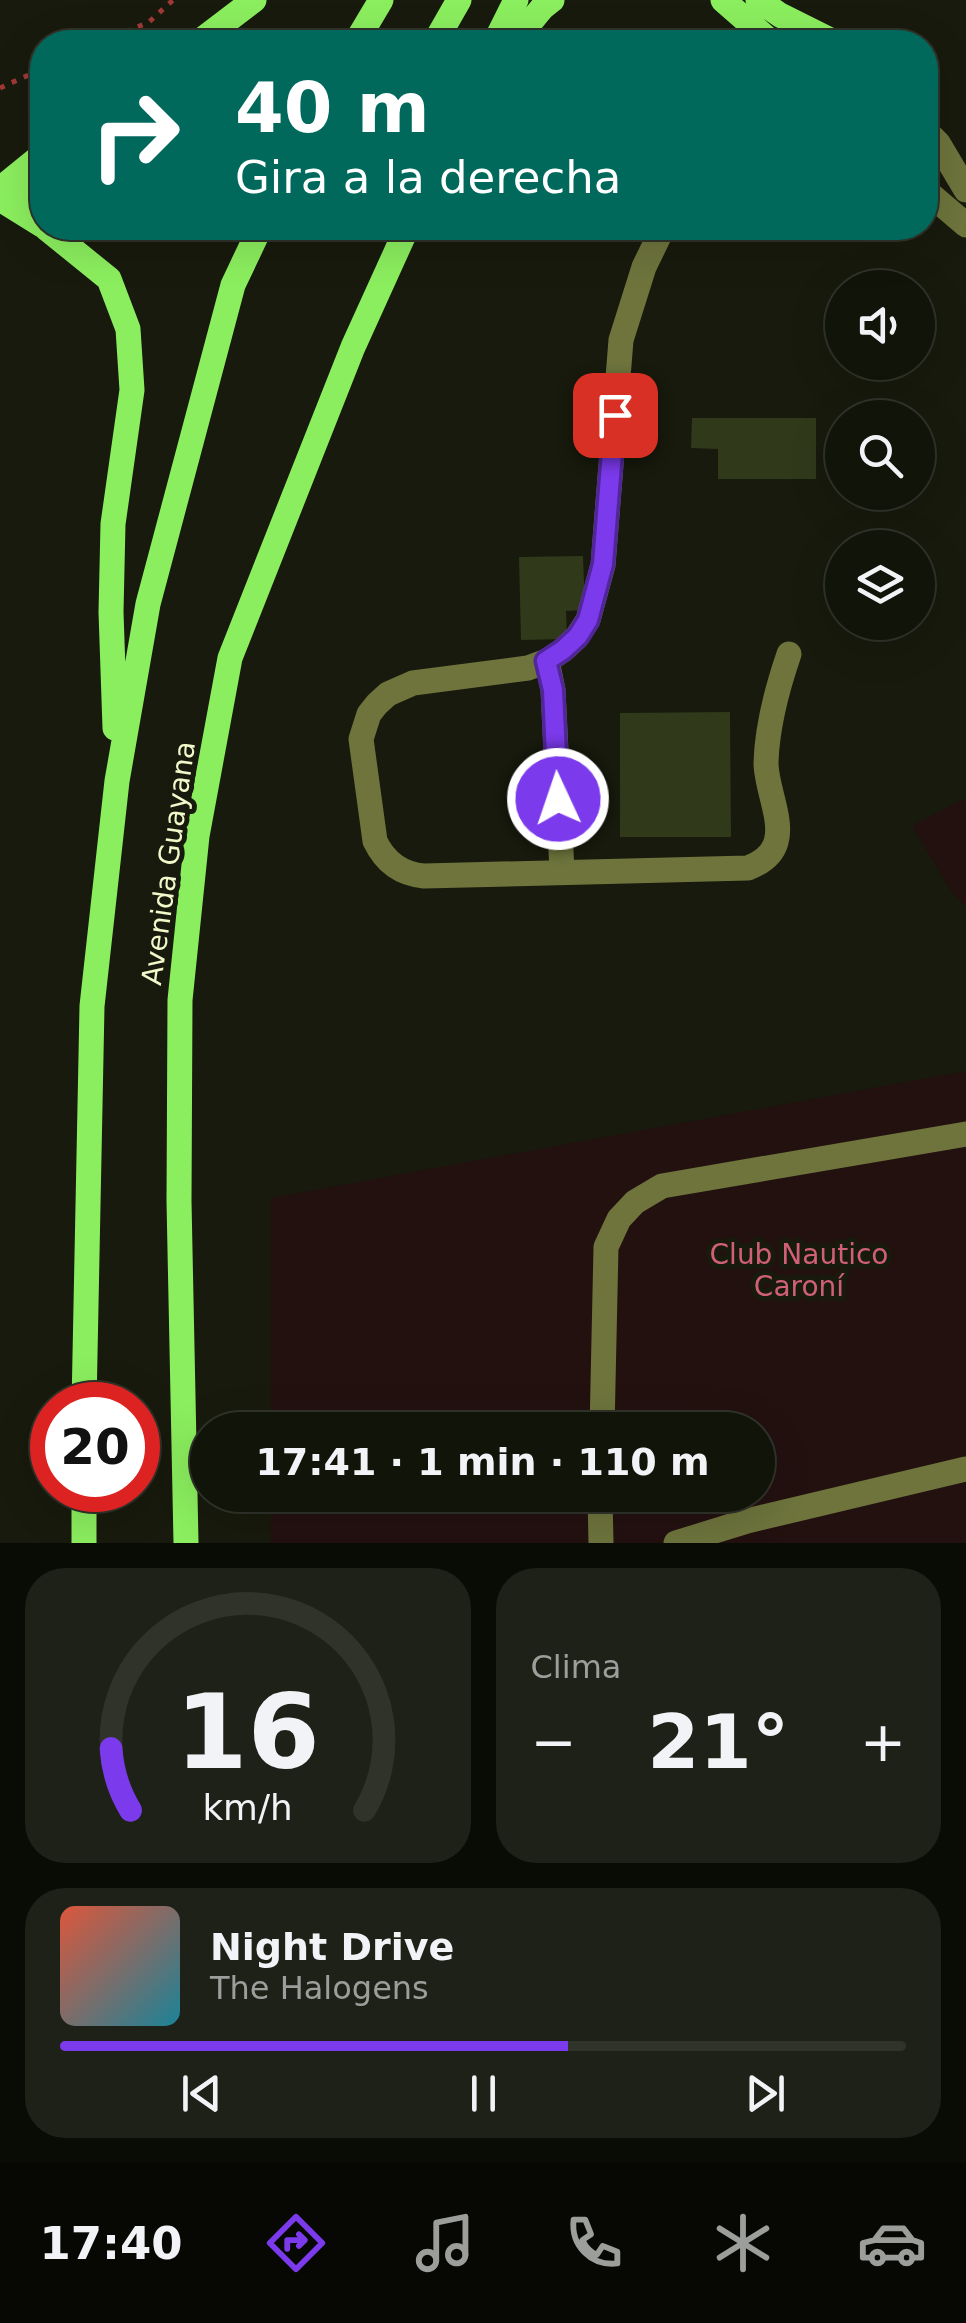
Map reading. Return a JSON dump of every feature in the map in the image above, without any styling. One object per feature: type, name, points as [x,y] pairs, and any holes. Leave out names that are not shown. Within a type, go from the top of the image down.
[{"type":"main road","points":[[215,30],[254,0]]},
{"type":"main road","points":[[363,30],[381,0]]},
{"type":"main road","points":[[442,30],[459,0]]},
{"type":"main road","points":[[500,30],[516,0]]},
{"type":"main road","points":[[524,30],[552,0]]},
{"type":"main road","points":[[722,0],[757,30]]},
{"type":"main road","points":[[758,0],[810,30]]},
{"type":"main road","points":[[0,194],[30,166]]},
{"type":"main road","points":[[0,194],[30,191]]},
{"type":"main road","points":[[0,194],[30,216]]},
{"type":"main road","points":[[61,240],[109,279],[128,329],[132,390],[113,524],[117,781]]},
{"type":"main road","name":"Avenida Guayana","points":[[84,1382],[92,1006],[117,781],[148,604],[233,286],[254,240]]},
{"type":"main road","name":"Avenida Guayana","points":[[186,1543],[178,1200],[180,1000],[197,836],[230,658],[353,347],[402,240]]},
{"type":"main road","points":[[84,1512],[84,1543]]},
{"type":"street","points":[[938,143],[966,190]]},
{"type":"street","points":[[938,201],[966,224]]},
{"type":"street","points":[[657,240],[644,267],[621,340],[603,564],[588,620],[563,650],[528,668],[413,683],[388,694],[369,714],[360,739],[375,841],[396,867],[424,876],[748,868],[766,858],[778,830],[766,766],[775,694],[789,654]]},
{"type":"street","points":[[546,661],[553,690],[562,871]]},
{"type":"street","points":[[602,1412],[606,1247],[619,1218],[635,1202],[662,1186],[966,1134]]},
{"type":"street","points":[[676,1543],[747,1521],[966,1469]]},
{"type":"street","points":[[600,1512],[601,1543]]},
{"type":"path","points":[[130,30],[149,22],[173,0]]},
{"type":"path","points":[[0,88],[30,74]]},
{"type":"green space","points":[[966,798],[966,907],[953,894],[912,826]]},
{"type":"green space","name":"Club Nautico Caroní","points":[[966,1071],[966,1543],[271,1543],[271,1512],[775,1512],[775,1412],[271,1412],[271,1198]]},
{"type":"building","points":[[692,418],[816,418],[816,479],[718,479],[718,449],[691,448]]},
{"type":"building","points":[[583,556],[585,610],[566,611],[567,639],[521,640],[519,557]]},
{"type":"building","points":[[730,712],[731,837],[620,837],[620,713]]},
{"type":"route","points":[[558,799],[553,690],[546,661],[578,636],[588,620],[603,564],[615,415]]}]
